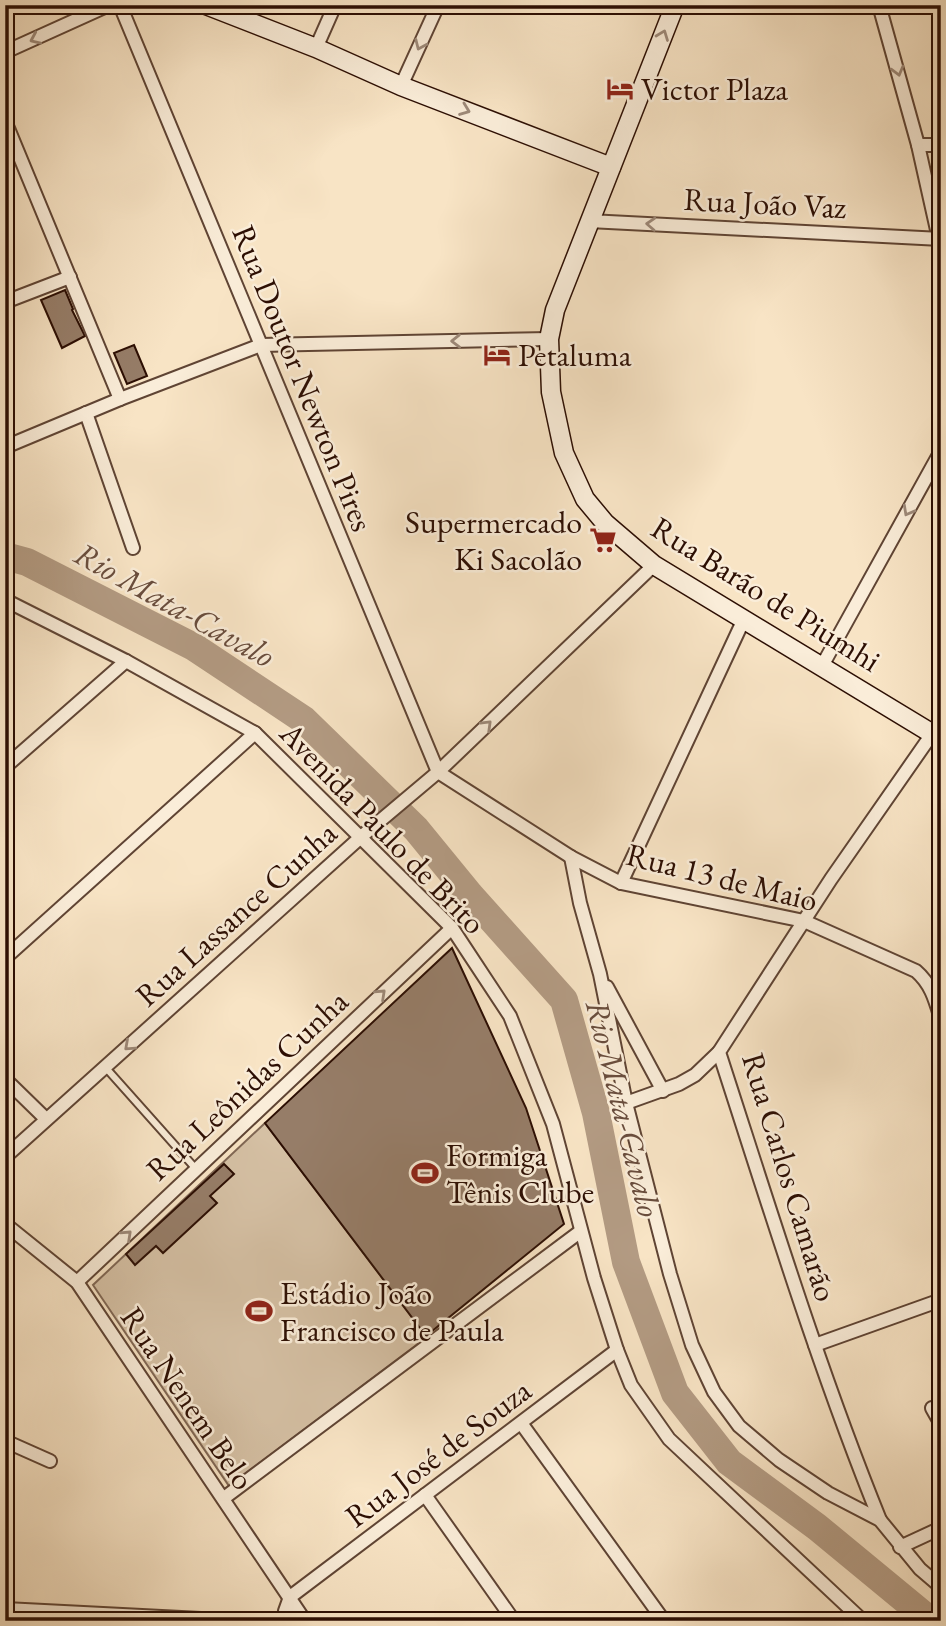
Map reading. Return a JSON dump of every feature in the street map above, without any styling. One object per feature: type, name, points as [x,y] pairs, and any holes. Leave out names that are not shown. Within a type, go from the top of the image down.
[{"type":"main road","points":[[206,5],[316,48],[401,86],[611,167]]},
{"type":"main road","name":"Rua Barão de Piumhi","points":[[675,5],[555,310],[549,339],[551,391],[564,453],[585,499],[605,523],[654,565],[937,736]]},
{"type":"street","points":[[5,52],[109,5]]},
{"type":"street","name":"Rua Doutor Newton Pires","points":[[120,5],[438,772]]},
{"type":"street","points":[[316,48],[335,5]]},
{"type":"street","points":[[401,86],[438,5]]},
{"type":"street","points":[[880,5],[940,239],[941,299]]},
{"type":"street","points":[[5,121],[120,399]]},
{"type":"street","points":[[918,145],[941,145]]},
{"type":"street","name":"Rua João Vaz","points":[[589,221],[940,239]]},
{"type":"street","points":[[5,302],[70,277]]},
{"type":"street","points":[[5,447],[261,345],[549,339]]},
{"type":"street","points":[[86,414],[133,548]]},
{"type":"street","points":[[822,666],[941,451]]},
{"type":"street","name":"Rua Lassance Cunha","points":[[5,1157],[362,836],[438,772],[654,565]]},
{"type":"street","name":"Avenida Paulo de Brito","points":[[5,600],[126,661],[255,733],[452,928],[510,1016],[553,1124],[581,1230],[617,1350],[631,1385],[669,1439],[863,1621]]},
{"type":"street","points":[[621,883],[744,620]]},
{"type":"street","points":[[5,767],[126,661]]},
{"type":"street","points":[[5,958],[255,733]]},
{"type":"street","name":"Rua Carlos Camarão","points":[[880,1520],[815,1345],[719,1052],[804,920],[937,736]]},
{"type":"street","name":"Rua 13 de Maio","points":[[438,772],[571,858],[621,883],[804,920],[916,971],[933,991],[941,1019]]},
{"type":"street","points":[[571,858],[580,903],[600,974],[626,1103],[670,1274],[692,1345],[714,1392],[739,1426],[779,1460],[828,1493],[880,1520],[920,1569],[941,1587]]},
{"type":"street","name":"Rua Leônidas Cunha","points":[[77,1282],[452,928]]},
{"type":"street","points":[[600,974],[663,1091]]},
{"type":"street","points":[[626,1103],[663,1091],[695,1075],[719,1052]]},
{"type":"street","points":[[5,1079],[46,1119]]},
{"type":"street","name":"Rua Nenem Belo","points":[[5,1224],[77,1282],[304,1620]]},
{"type":"street","points":[[224,1498],[581,1230]]},
{"type":"street","points":[[815,1345],[941,1300]]},
{"type":"street","name":"Rua José de Souza","points":[[290,1597],[617,1350]]},
{"type":"street","points":[[932,1408],[941,1424]]},
{"type":"street","points":[[520,1423],[664,1621]]},
{"type":"street","points":[[5,1441],[50,1461]]},
{"type":"street","points":[[425,1495],[514,1621]]},
{"type":"street","points":[[900,1547],[941,1528]]},
{"type":"street","points":[[285,1621],[290,1597]]},
{"type":"street","points":[[5,1609],[119,1617],[240,1621]]},
{"type":"lane","points":[[106,1068],[196,1169]]},
{"type":"shaded area","name":"Estádio João Francisco de Paula","points":[[265,1123],[427,1337],[229,1486],[93,1285]]},
{"type":"building","points":[[65,290],[85,336],[62,348],[41,300]]},
{"type":"building","points":[[134,345],[147,376],[127,384],[114,353]]},
{"type":"building","name":"Formiga Tênis Clube","points":[[452,948],[526,1108],[564,1224],[426,1336],[265,1123]]},
{"type":"building","points":[[224,1164],[234,1174],[210,1196],[217,1203],[163,1253],[156,1246],[135,1265],[126,1254]]},
{"type":"waterway","name":"Rio Mata-Cavalo","points":[[5,556],[27,562],[194,647],[304,720],[416,829],[470,895],[564,1000],[596,1113],[626,1262],[675,1393],[729,1462],[817,1527],[931,1621]]},
{"type":"place","name":"Victor Plaza","points":[[620,89]]},
{"type":"place","name":"Petaluma","points":[[497,355]]},
{"type":"place","name":"Supermercado Ki Sacolão","points":[[603,540]]},
{"type":"place","name":"Formiga Tênis Clube","points":[[425,1173]]},
{"type":"place","name":"Estádio João Francisco de Paula","points":[[259,1311]]}]
